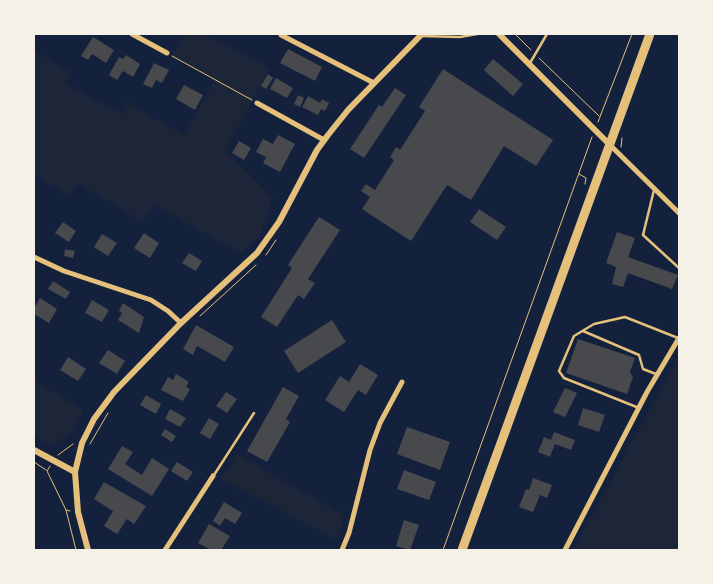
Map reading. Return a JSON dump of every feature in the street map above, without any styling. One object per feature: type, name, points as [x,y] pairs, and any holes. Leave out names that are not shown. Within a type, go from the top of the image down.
[{"type":"highway","points":[[462,550],[608,143],[650,34]]},
{"type":"street","points":[[132,34],[167,53]]},
{"type":"street","points":[[499,34],[679,213]]},
{"type":"street","points":[[281,35],[374,83]]},
{"type":"street","points":[[88,550],[78,512],[75,472],[82,443],[94,419],[114,392],[181,323],[257,253],[267,241],[324,140],[374,83],[421,35]]},
{"type":"street","points":[[257,103],[324,140]]},
{"type":"street","points":[[34,257],[64,271],[151,300],[168,311],[181,323]]},
{"type":"street","points":[[565,550],[639,408],[679,339]]},
{"type":"street","points":[[342,550],[349,533],[380,423],[402,382]]},
{"type":"street","points":[[34,450],[75,472]]},
{"type":"street","points":[[165,550],[213,476]]},
{"type":"lane","points":[[421,35],[460,37],[477,34]]},
{"type":"lane","points":[[529,64],[546,34]]},
{"type":"lane","points":[[654,188],[643,235],[679,268]]},
{"type":"lane","points":[[639,408],[564,378],[559,371],[574,336],[594,324],[625,317],[679,339]]},
{"type":"lane","points":[[583,330],[639,355],[643,370],[658,375]]},
{"type":"lane","points":[[213,476],[254,414]]},
{"type":"path","points":[[515,34],[600,117]]},
{"type":"path","points":[[443,550],[595,130],[632,34]]},
{"type":"path","points":[[167,53],[257,103]]},
{"type":"path","points":[[579,174],[586,178],[585,187]]},
{"type":"path","points":[[34,462],[47,471]]},
{"type":"path","points":[[76,550],[66,510],[78,512]]},
{"type":"shaded area","points":[[184,34],[207,34],[270,68],[225,151],[273,197],[260,236],[240,253],[155,205],[143,222],[78,183],[69,196],[34,174],[34,51],[71,72],[65,83],[122,114],[128,103],[184,135],[215,80],[173,56]]},
{"type":"shaded area","points":[[679,357],[679,550],[574,550],[619,465]]},
{"type":"shaded area","points":[[34,380],[83,410],[74,432],[51,446],[34,435]]},
{"type":"shaded area","points":[[237,454],[344,515],[337,540],[221,479]]},
{"type":"building","points":[[93,37],[114,50],[106,63],[92,54],[88,60],[81,56]]},
{"type":"building","points":[[288,49],[322,67],[315,81],[280,63]]},
{"type":"building","points":[[126,55],[140,64],[133,77],[123,71],[117,80],[109,75],[119,57],[123,59]]},
{"type":"building","points":[[493,59],[523,84],[513,96],[484,70]]},
{"type":"building","points":[[154,63],[169,70],[162,83],[156,80],[152,88],[143,84]]},
{"type":"building","points":[[443,69],[553,140],[536,166],[504,146],[471,200],[447,185],[411,241],[362,209],[370,197],[361,191],[366,184],[375,190],[394,160],[390,157],[396,147],[400,150],[425,111],[419,107]]},
{"type":"building","points":[[268,74],[273,78],[266,89],[261,86]]},
{"type":"building","points":[[276,78],[293,88],[287,98],[270,89]]},
{"type":"building","points":[[184,85],[203,95],[195,110],[176,99]]},
{"type":"building","points":[[395,88],[406,95],[364,158],[350,149],[379,105],[382,107]]},
{"type":"building","points":[[298,95],[304,98],[300,107],[294,104]]},
{"type":"building","points":[[308,96],[320,103],[322,99],[329,103],[325,111],[321,109],[318,115],[302,107]]},
{"type":"building","points":[[278,135],[295,144],[280,172],[263,163],[266,157],[256,152],[263,139],[273,144]]},
{"type":"building","points":[[239,141],[251,148],[244,160],[232,153]]},
{"type":"building","points":[[479,209],[506,227],[497,240],[470,222]]},
{"type":"building","points":[[319,217],[340,230],[308,279],[315,283],[304,299],[298,295],[277,327],[261,317],[292,268],[288,265]]},
{"type":"building","points":[[63,222],[76,231],[69,242],[55,233]]},
{"type":"building","points":[[617,232],[635,238],[628,257],[678,275],[672,289],[628,273],[623,287],[612,284],[616,267],[606,263]]},
{"type":"building","points":[[144,233],[159,243],[150,258],[134,248]]},
{"type":"building","points":[[102,234],[117,243],[108,256],[94,247]]},
{"type":"building","points":[[65,249],[75,251],[73,258],[64,256]]},
{"type":"building","points":[[189,253],[202,261],[196,271],[182,263]]},
{"type":"building","points":[[53,281],[70,292],[66,299],[48,289]]},
{"type":"building","points":[[40,298],[57,309],[49,323],[34,314],[34,308]]},
{"type":"building","points":[[92,300],[109,310],[102,322],[85,313]]},
{"type":"building","points":[[123,303],[144,317],[139,333],[118,320],[122,313],[119,311]]},
{"type":"building","points":[[332,320],[346,342],[298,373],[284,351]]},
{"type":"building","points":[[196,325],[234,347],[225,362],[197,346],[193,355],[183,349]]},
{"type":"building","points":[[578,339],[635,358],[630,372],[633,377],[627,394],[566,373]]},
{"type":"building","points":[[108,350],[125,361],[117,374],[99,363]]},
{"type":"building","points":[[68,357],[86,369],[78,381],[60,370]]},
{"type":"building","points":[[360,364],[378,375],[366,395],[358,390],[344,412],[325,400],[340,376],[349,382]]},
{"type":"building","points":[[176,374],[189,382],[186,387],[190,389],[183,401],[161,390],[168,377],[173,380]]},
{"type":"building","points":[[283,387],[299,396],[286,419],[290,422],[267,462],[247,451]]},
{"type":"building","points":[[565,388],[577,393],[565,417],[553,412]]},
{"type":"building","points":[[226,392],[237,399],[227,413],[216,406]]},
{"type":"building","points":[[146,395],[161,404],[156,414],[140,405]]},
{"type":"building","points":[[583,408],[605,415],[599,432],[578,425]]},
{"type":"building","points":[[170,409],[186,418],[180,427],[165,419]]},
{"type":"building","points":[[209,418],[219,424],[210,439],[200,433]]},
{"type":"building","points":[[407,427],[450,442],[440,470],[397,454]]},
{"type":"building","points":[[165,429],[176,436],[172,442],[161,435]]},
{"type":"building","points":[[554,432],[575,440],[571,450],[555,444],[550,457],[538,452],[544,437],[551,440]]},
{"type":"building","points":[[122,446],[133,452],[125,464],[142,475],[152,458],[169,469],[152,496],[108,469]]},
{"type":"building","points":[[177,462],[193,472],[187,481],[171,471]]},
{"type":"building","points":[[404,470],[436,482],[429,500],[397,489]]},
{"type":"building","points":[[533,478],[552,485],[547,498],[540,495],[533,512],[519,507],[526,489],[529,490]]},
{"type":"building","points":[[104,482],[146,506],[134,524],[127,519],[117,534],[104,526],[113,511],[94,499]]},
{"type":"building","points":[[224,502],[242,513],[235,524],[225,518],[220,526],[213,521]]},
{"type":"building","points":[[404,520],[419,525],[410,550],[396,546]]},
{"type":"building","points":[[209,524],[230,536],[221,550],[211,550],[198,543]]}]
